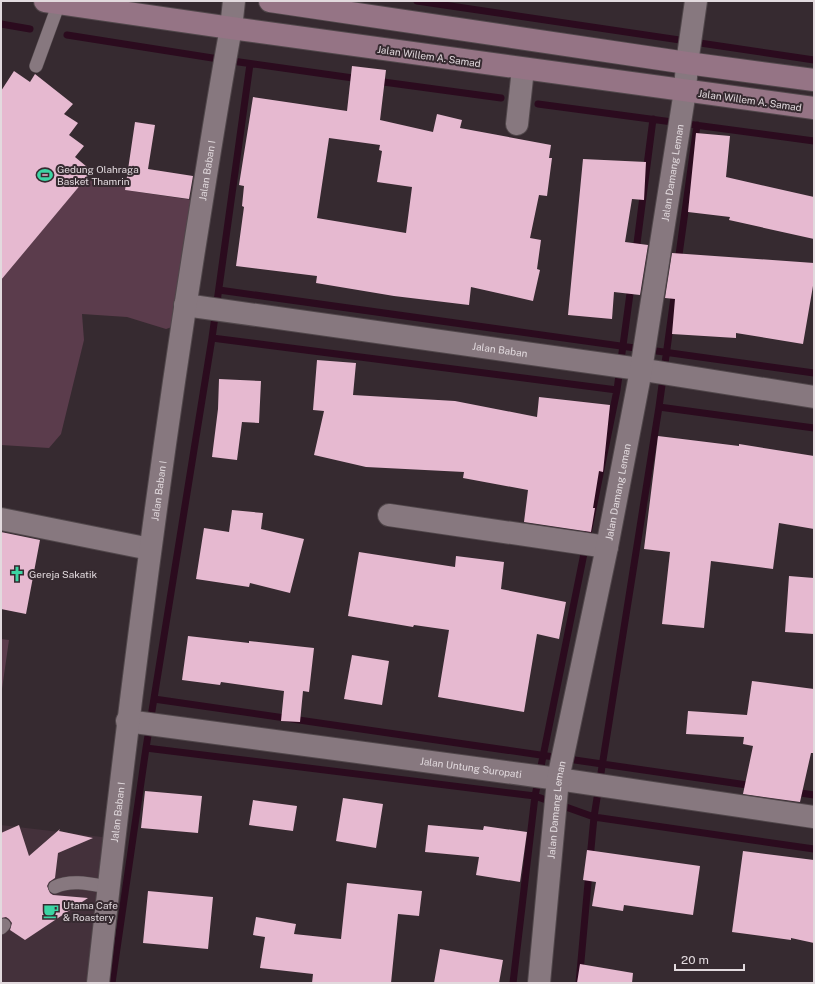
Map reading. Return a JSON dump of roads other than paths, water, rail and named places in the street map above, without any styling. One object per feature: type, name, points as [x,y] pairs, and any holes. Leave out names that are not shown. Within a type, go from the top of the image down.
[{"type":"main road","points":[[270,1],[687,63],[814,80]]},
{"type":"main road","name":"Jalan Willem A. Samad","points":[[52,2],[814,108]]},
{"type":"street","name":"Jalan Baban I","points":[[98,983],[127,721],[150,549],[185,305],[231,28],[234,1]]},
{"type":"street","name":"Jalan Damang Leman","points":[[539,983],[558,779],[607,547],[636,369],[685,91],[687,63],[696,1]]},
{"type":"street","points":[[517,124],[523,68]]},
{"type":"street","name":"Jalan Baban","points":[[185,305],[609,365],[814,397]]},
{"type":"street","points":[[389,514],[607,547]]},
{"type":"street","points":[[1,518],[150,549]]},
{"type":"street","name":"Jalan Untung Suropati","points":[[127,721],[558,779],[814,817]]},
{"type":"lane","points":[[36,66],[52,2]]},
{"type":"lane","points":[[55,887],[80,883],[108,887]]},
{"type":"waterway","points":[[417,1],[814,60]]},
{"type":"waterway","points":[[1,24],[30,29]]},
{"type":"waterway","points":[[67,35],[225,60],[360,79]]},
{"type":"waterway","points":[[212,338],[250,64]]},
{"type":"waterway","points":[[376,81],[501,98]]},
{"type":"waterway","points":[[538,104],[814,141]]},
{"type":"waterway","points":[[636,251],[653,119]]},
{"type":"waterway","points":[[678,262],[697,125]]},
{"type":"waterway","points":[[617,390],[631,286]]},
{"type":"waterway","points":[[219,290],[814,373]]},
{"type":"waterway","points":[[659,407],[675,290]]},
{"type":"waterway","points":[[146,748],[212,338],[617,390],[535,796],[594,817],[659,407],[814,428]]},
{"type":"waterway","points":[[154,699],[754,786]]},
{"type":"waterway","points":[[112,983],[146,748],[535,796],[513,983]]},
{"type":"waterway","points":[[794,792],[814,795]]},
{"type":"waterway","points":[[590,859],[594,817],[814,849]]},
{"type":"waterway","points":[[579,983],[589,872]]},
{"type":"place","name":"Gedung Olahraga Basket Thamrin","points":[[45,175]]},
{"type":"place","name":"Gereja Sakatik","points":[[17,574]]},
{"type":"place","name":"Utama Cafe & Roastery","points":[[51,911]]}]
